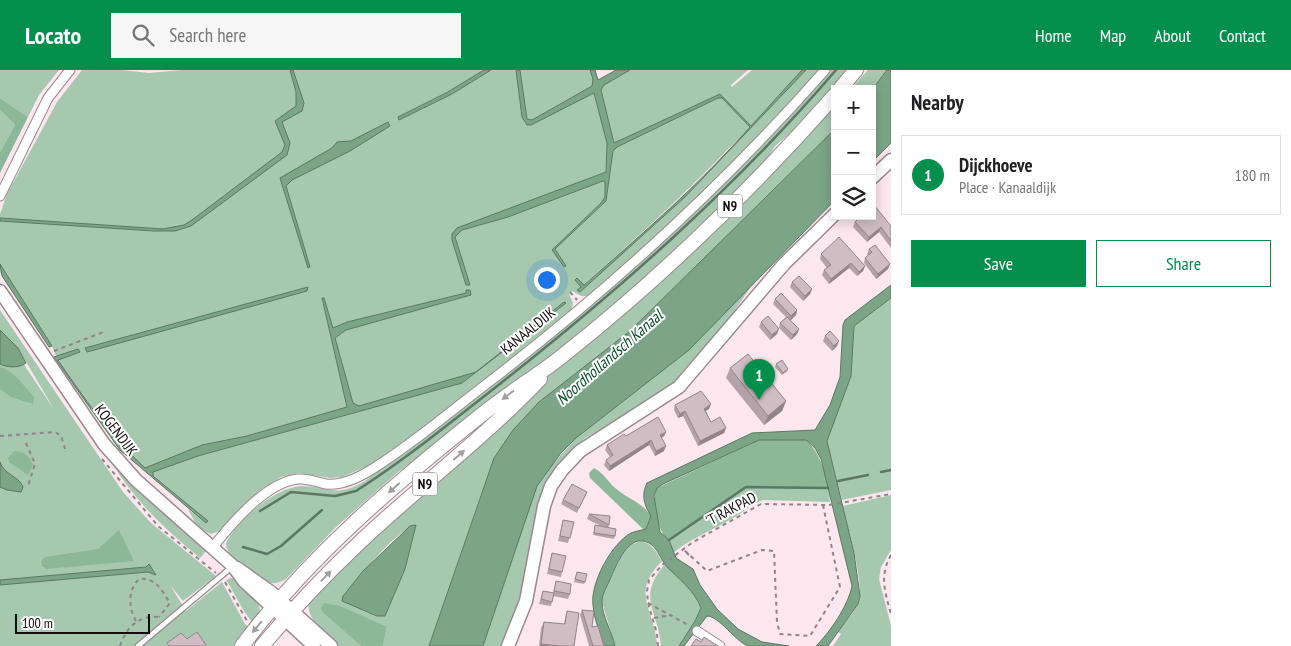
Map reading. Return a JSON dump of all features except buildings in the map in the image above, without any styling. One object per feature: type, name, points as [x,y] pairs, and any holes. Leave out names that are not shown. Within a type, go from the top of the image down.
[{"type":"main road","points":[[843,85],[856,70]]},
{"type":"main road","name":"N9","points":[[242,646],[313,562],[392,488],[485,412],[560,358],[634,294],[718,218],[831,99]]},
{"type":"main road","name":"N9","points":[[262,646],[358,543],[503,417],[560,358]]},
{"type":"street","points":[[0,196],[48,98],[70,70]]},
{"type":"street","name":"KANAALDIJK","points":[[212,547],[243,514],[279,485],[300,479],[328,484],[354,479],[374,468],[416,438],[514,363],[583,307],[674,225],[739,162],[825,70]]},
{"type":"street","points":[[875,175],[891,160]]},
{"type":"street","points":[[508,646],[526,601],[544,506],[551,486],[562,470],[580,451],[679,387],[784,264],[831,218]]},
{"type":"street","name":"KOGENDIJK","points":[[0,291],[104,444],[123,466],[233,566],[249,575],[288,616]]},
{"type":"street","points":[[288,616],[314,646]]},
{"type":"street","points":[[288,616],[331,646]]},
{"type":"street","points":[[697,631],[720,646]]},
{"type":"lane","points":[[138,646],[222,578],[233,566]]},
{"type":"path","points":[[44,356],[106,331]]},
{"type":"path","points":[[0,436],[55,432],[63,439],[66,452]]},
{"type":"path","points":[[26,444],[35,464],[28,486]]},
{"type":"path","name":"'T RAKPAD","points":[[658,646],[648,603],[647,591],[649,580],[662,565],[684,550],[761,504],[829,505],[891,494]]},
{"type":"path","points":[[684,550],[707,571],[762,550],[774,551],[777,622],[780,634],[810,636],[840,587],[823,505]]},
{"type":"path","points":[[891,555],[884,568],[883,582],[891,614]]},
{"type":"path","points":[[222,578],[246,619],[255,629]]},
{"type":"path","points":[[120,646],[123,636],[136,621],[159,617],[170,603],[157,584],[151,580],[139,579],[132,586],[130,601],[136,621]]},
{"type":"path","points":[[648,603],[673,615],[688,625]]},
{"type":"path","points":[[653,618],[673,615]]},
{"type":"path","points":[[159,617],[166,623]]},
{"type":"shaded area","points":[[0,70],[59,70],[39,95],[28,117],[0,98]]},
{"type":"shaded area","points":[[82,70],[122,70],[149,73],[181,70],[290,70],[296,92],[293,70],[484,70],[446,93],[398,117],[399,120],[452,94],[491,70],[516,70],[522,117],[528,125],[594,93],[607,143],[606,172],[457,229],[452,234],[466,285],[469,285],[455,237],[462,230],[508,217],[603,181],[606,182],[605,197],[601,203],[552,250],[564,267],[566,266],[555,249],[606,201],[613,151],[617,147],[718,98],[722,98],[750,127],[710,168],[605,266],[583,285],[577,278],[581,287],[580,291],[685,197],[806,70],[820,70],[742,155],[693,203],[590,296],[581,296],[572,291],[569,294],[573,303],[571,313],[407,441],[377,462],[342,477],[330,478],[299,473],[281,477],[263,488],[220,531],[211,534],[198,528],[188,509],[206,523],[153,476],[152,472],[198,456],[462,383],[565,303],[476,372],[359,406],[353,403],[335,338],[345,330],[471,295],[467,293],[347,322],[333,329],[324,298],[322,299],[347,407],[247,436],[202,445],[145,469],[98,416],[58,359],[79,353],[56,356],[52,346],[26,312],[0,272],[0,214],[7,194],[57,102]]},
{"type":"shaded area","points":[[520,70],[590,70],[593,79],[592,86],[532,120],[527,119]]},
{"type":"shaded area","points":[[630,70],[748,70],[731,85],[732,87],[752,70],[802,70],[751,126],[720,94],[614,143],[601,90],[604,85]]},
{"type":"shaded area","points":[[831,70],[849,70],[836,85],[831,85],[831,90],[799,126],[776,145],[764,164],[643,279],[555,354],[397,473],[336,527],[286,579],[271,583],[258,578],[243,568],[231,555],[226,543],[231,534],[238,525],[269,499],[280,492],[301,486],[339,490],[365,481],[601,298]]},
{"type":"shaded area","points":[[868,70],[887,70],[876,85],[855,85]]},
{"type":"shaded area","points":[[0,98],[28,117],[0,173],[0,152],[15,125],[0,110]]},
{"type":"shaded area","points":[[0,110],[15,125],[0,152]]},
{"type":"shaded area","points":[[831,110],[831,133],[630,331],[539,402],[513,430],[481,494],[429,646],[383,646],[387,627],[323,613],[361,646],[339,646],[314,621],[308,602],[354,551],[559,366]],"holes":[[[416,525],[405,569],[385,616],[343,596],[389,544],[408,528]]]},
{"type":"shaded area","points":[[756,279],[714,341],[685,374],[655,399],[585,438],[571,451],[543,496],[534,521],[520,600],[501,646],[483,646],[527,509],[537,486],[546,472],[576,438],[689,350]]},
{"type":"shaded area","points":[[891,298],[891,490],[842,500],[827,441],[835,416],[854,326]]},
{"type":"shaded area","points":[[0,310],[123,492],[151,523],[216,576],[183,601],[170,585],[186,611],[222,582],[245,624],[251,629],[238,646],[0,646],[0,342],[21,360],[55,411],[18,348],[0,330]]},
{"type":"shaded area","points":[[0,367],[10,372],[23,384],[34,397],[33,404],[11,397],[0,389]]},
{"type":"shaded area","points":[[759,440],[806,440],[815,450],[821,461],[828,488],[746,487],[669,540],[665,537],[655,508],[657,488]]},
{"type":"shaded area","points":[[14,451],[23,453],[33,465],[28,475],[9,462],[8,458]]},
{"type":"shaded area","points":[[105,452],[207,550],[200,558],[171,533],[136,497]]},
{"type":"shaded area","points":[[594,468],[614,487],[647,511],[651,516],[646,529],[644,530],[590,478],[589,473]]},
{"type":"shaded area","points":[[746,487],[828,488],[830,502],[763,500],[687,543],[673,553],[669,540]]},
{"type":"shaded area","points":[[891,495],[891,550],[881,567],[879,579],[891,626],[891,646],[833,646],[841,634],[838,632],[858,604],[860,595],[858,570],[843,506]]},
{"type":"shaded area","points":[[119,530],[134,561],[46,569],[42,566],[41,561],[45,557],[98,549]]},
{"type":"shaded area","points":[[641,541],[651,546],[662,561],[652,572],[647,582],[646,592],[646,601],[657,644],[656,646],[615,646],[602,602],[604,592],[623,553],[630,545]]},
{"type":"shaded area","points":[[665,564],[692,591],[701,608],[679,646],[661,646],[651,604],[652,586],[656,576]]},
{"type":"shaded area","points":[[236,579],[256,599],[260,611],[255,625],[226,580]]},
{"type":"shaded area","points":[[324,603],[340,606],[387,627],[383,646],[361,646],[323,613],[321,608]]},
{"type":"water","points":[[290,70],[293,70],[304,103],[302,111],[282,122],[290,143],[287,155],[191,226],[175,231],[154,231],[0,221],[0,218],[163,229],[184,225],[282,152],[285,145],[275,121],[296,106],[296,92]]},
{"type":"water","points":[[484,70],[491,70],[452,94],[399,120],[398,117],[446,93]]},
{"type":"water","points":[[516,70],[520,70],[527,119],[532,120],[592,86],[593,79],[590,70],[595,70],[598,80],[616,70],[630,70],[604,85],[601,90],[614,143],[720,94],[751,126],[802,70],[806,70],[685,197],[580,292],[577,290],[581,287],[575,280],[577,278],[584,285],[691,189],[750,127],[722,98],[718,98],[617,147],[613,151],[606,201],[555,249],[566,266],[564,267],[552,250],[601,203],[605,197],[605,182],[603,181],[508,217],[462,230],[455,237],[470,285],[466,285],[452,240],[452,234],[457,228],[606,172],[607,143],[594,93],[531,125],[527,125],[522,117]]},
{"type":"water","points":[[887,70],[891,70],[891,143],[876,158],[876,85]]},
{"type":"water","points":[[388,122],[390,126],[350,151],[292,180],[286,186],[310,267],[308,268],[280,178],[332,148],[337,142],[351,141]]},
{"type":"water","name":"Noordhollandsch Kanaal","points":[[831,133],[831,204],[689,350],[576,438],[561,453],[537,486],[483,646],[429,646],[494,458],[513,430],[539,402],[630,331]]},
{"type":"water","points":[[0,264],[52,346],[49,347],[2,276]]},
{"type":"water","points":[[891,285],[891,298],[854,326],[851,376],[827,441],[854,553],[860,596],[858,604],[828,646],[816,646],[838,618],[847,602],[852,586],[821,459],[815,448],[806,440],[759,440],[663,484],[657,488],[654,496],[660,532],[669,540],[676,558],[693,569],[700,585],[717,609],[738,629],[762,642],[789,646],[748,646],[717,620],[707,616],[684,646],[679,646],[701,608],[691,591],[667,567],[654,547],[642,541],[635,542],[624,551],[604,592],[602,607],[615,646],[604,646],[594,610],[593,596],[595,586],[604,564],[617,545],[631,533],[646,529],[651,516],[644,500],[647,483],[752,433],[815,430],[830,405],[840,377],[843,325],[845,320]]},
{"type":"water","points":[[308,287],[307,291],[87,352],[85,348]]},
{"type":"water","points":[[466,290],[470,290],[471,295],[346,330],[335,338],[353,403],[359,406],[476,372],[564,302],[566,303],[462,383],[198,456],[153,472],[153,476],[208,521],[206,523],[120,450],[54,357],[78,349],[80,352],[58,360],[109,430],[145,468],[202,445],[247,436],[347,407],[322,298],[324,298],[333,328],[347,322],[466,293]]},
{"type":"water","points":[[0,330],[18,348],[26,363],[13,367],[0,364]]},
{"type":"water","points":[[0,462],[5,470],[21,483],[23,487],[21,492],[0,487]]},
{"type":"water","points":[[416,525],[405,569],[385,616],[377,616],[342,601],[343,596],[363,571],[410,526]]},
{"type":"water","points":[[149,564],[156,575],[148,572],[0,585],[0,580],[146,567]]},
{"type":"waterway","points":[[260,511],[291,492],[335,496],[356,491],[428,440],[541,351],[631,276],[757,156],[836,70]]},
{"type":"waterway","points":[[881,472],[891,470]]},
{"type":"waterway","points":[[838,481],[868,475]]},
{"type":"waterway","points":[[669,540],[746,487],[828,488]]},
{"type":"waterway","points":[[243,547],[267,554],[281,546],[322,510]]},
{"type":"place","name":"Dijckhoeve","points":[[759,400]]}]
